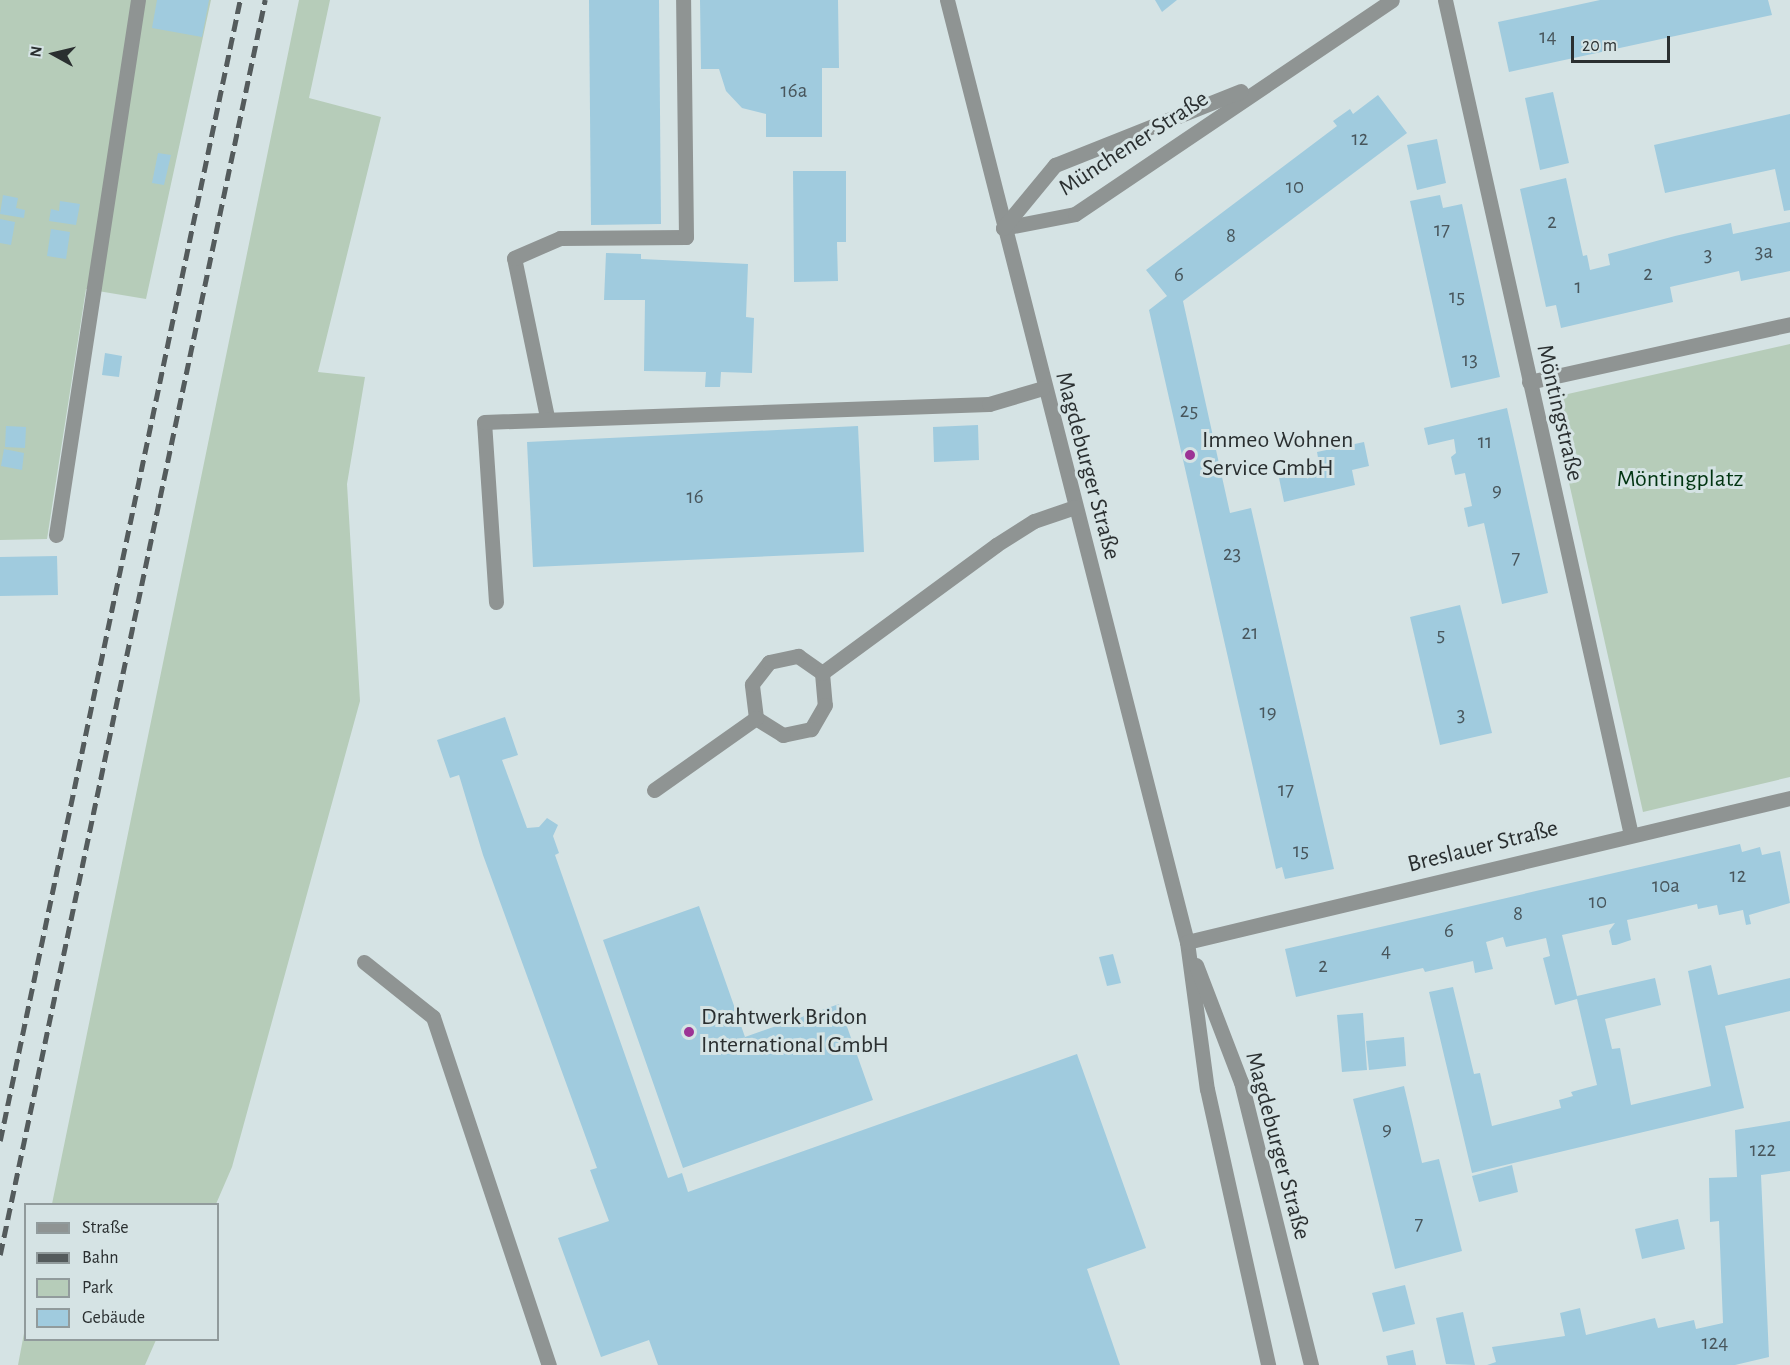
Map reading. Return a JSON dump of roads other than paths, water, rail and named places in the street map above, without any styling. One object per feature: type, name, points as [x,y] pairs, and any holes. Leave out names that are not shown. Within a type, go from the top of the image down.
[{"type":"street","points":[[56,535],[138,0]]},
{"type":"street","points":[[547,417],[514,258],[560,238],[686,237],[683,0]]},
{"type":"street","name":"Magdeburger Straße","points":[[947,0],[1043,388],[1187,942],[1241,1082],[1311,1365]]},
{"type":"street","name":"Münchener Straße","points":[[1003,228],[1075,214],[1392,0]]},
{"type":"street","name":"Möntingstraße","points":[[1444,0],[1631,835]]},
{"type":"street","name":"Münchener Straße","points":[[1003,228],[1055,165],[1214,104],[1286,70]]},
{"type":"street","points":[[1529,382],[1790,324]]},
{"type":"street","points":[[496,602],[484,422],[547,417],[989,404],[1043,388]]},
{"type":"street","points":[[822,673],[996,545],[1034,521],[1075,507]]},
{"type":"street","points":[[798,656],[822,673],[825,705],[811,729],[783,735],[756,718],[752,684],[769,662],[798,656]]},
{"type":"street","points":[[654,790],[756,718]]},
{"type":"street","name":"Breslauer Straße","points":[[1187,942],[1790,798]]},
{"type":"street","name":"Magdeburger Straße","points":[[1187,942],[1207,1089],[1268,1365]]},
{"type":"street","points":[[364,962],[434,1017],[549,1365]]},
{"type":"railway","points":[[0,1141],[240,0]]},
{"type":"railway","points":[[0,1255],[265,0]]},
{"type":"place","name":"Immeo Wohnen Service GmbH","points":[[1190,455]]},
{"type":"place","name":"Drahtwerk Bridon International GmbH","points":[[689,1032]]},
{"type":"park label","name":"Möntingplatz","points":[[1680,480]]}]
